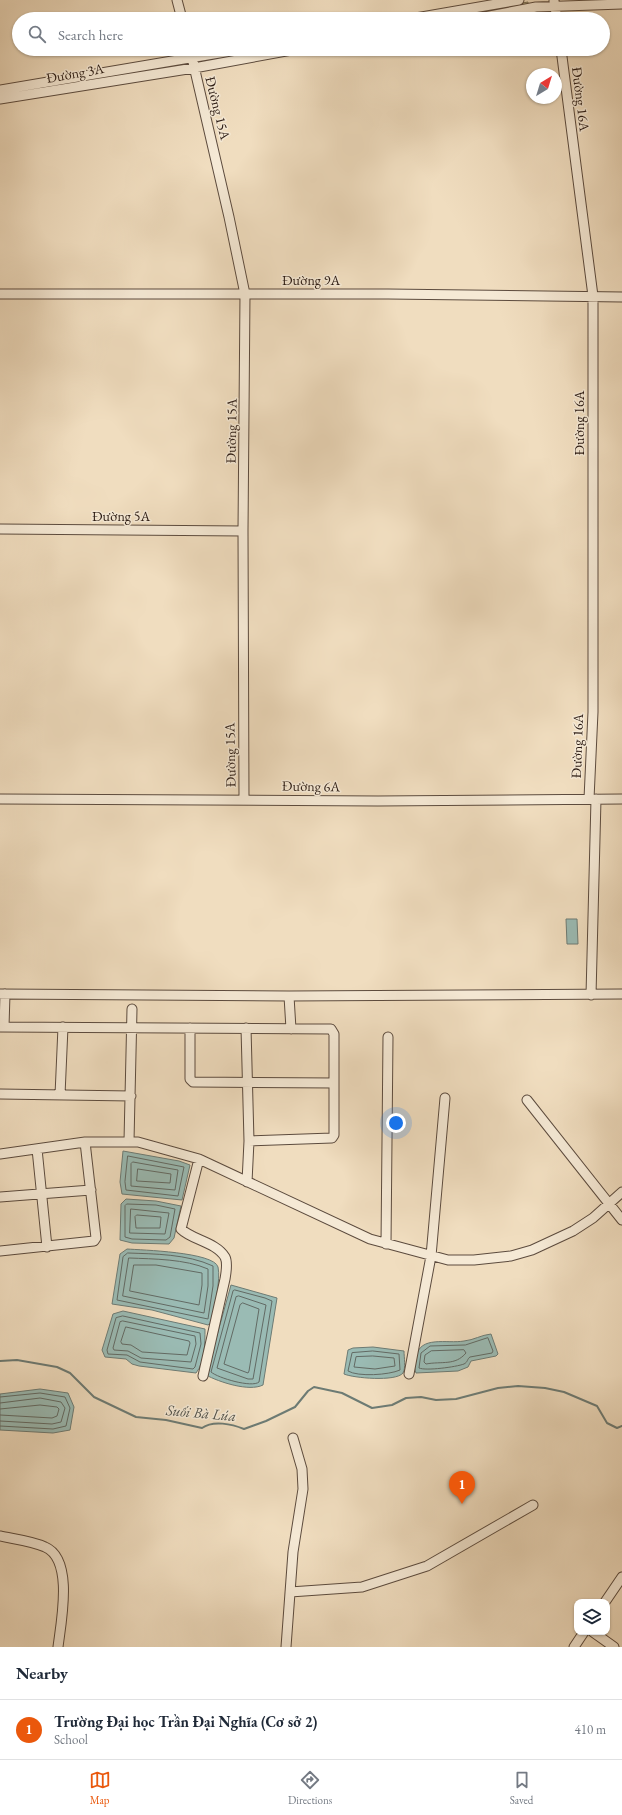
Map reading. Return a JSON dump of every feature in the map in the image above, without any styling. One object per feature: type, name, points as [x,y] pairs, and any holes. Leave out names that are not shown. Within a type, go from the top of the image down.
[{"type":"street","points":[[177,0],[180,12]]},
{"type":"street","points":[[450,12],[519,0]]},
{"type":"street","points":[[511,12],[555,3],[622,4]]},
{"type":"street","name":"Đường 3A","points":[[0,90],[180,56]]},
{"type":"street","name":"Đường 15A","points":[[191,56],[229,217],[245,294],[243,531],[244,799]]},
{"type":"street","name":"Đường 3A","points":[[0,99],[259,56]]},
{"type":"street","name":"Đường 16A","points":[[562,56],[592,296],[593,712],[591,995]]},
{"type":"street","name":"Đường 9A","points":[[0,294],[622,296]]},
{"type":"street","name":"Đường 5A","points":[[0,529],[243,531]]},
{"type":"street","name":"Đường 6A","points":[[0,799],[244,799],[378,801],[622,799]]},
{"type":"street","points":[[249,1141],[332,1138],[334,1135],[334,1034],[331,1029],[2,1027],[2,994],[289,996],[622,994]]},
{"type":"street","points":[[289,996],[291,1029]]},
{"type":"street","points":[[129,1141],[132,1009]]},
{"type":"street","points":[[60,1095],[63,1027]]},
{"type":"street","points":[[190,1028],[191,1081],[247,1083],[334,1083]]},
{"type":"street","points":[[246,1028],[249,1141],[247,1182]]},
{"type":"street","points":[[386,1244],[388,1038]]},
{"type":"street","points":[[0,1094],[131,1096]]},
{"type":"street","points":[[409,1374],[431,1256],[445,1098]]},
{"type":"street","points":[[527,1100],[622,1220]]},
{"type":"street","points":[[0,1154],[85,1142],[129,1141],[199,1159],[356,1233],[386,1244],[448,1260],[474,1260],[511,1256],[532,1250],[573,1231],[609,1204],[622,1192]]},
{"type":"street","points":[[0,1251],[94,1241],[96,1238],[85,1142]]},
{"type":"street","points":[[37,1149],[47,1247]]},
{"type":"street","points":[[199,1159],[180,1229],[186,1234],[210,1244],[225,1257],[226,1266],[226,1279],[203,1376]]},
{"type":"street","points":[[0,1197],[91,1190]]},
{"type":"street","points":[[286,1647],[293,1552],[303,1489],[302,1469],[293,1438]]},
{"type":"street","points":[[290,1592],[362,1587],[427,1566],[533,1505]]},
{"type":"street","points":[[0,1536],[45,1546],[55,1553],[61,1563],[63,1587],[58,1647]]},
{"type":"street","points":[[607,1599],[621,1579]]},
{"type":"street","points":[[574,1647],[582,1635]]},
{"type":"street","points":[[597,1635],[614,1647]]},
{"type":"shaded area","points":[[528,2],[528,5],[494,12],[471,12]]},
{"type":"shaded area","points":[[224,56],[240,56],[219,60],[219,57]]},
{"type":"shaded area","points":[[164,66],[165,69],[0,96],[0,94]]},
{"type":"water","points":[[566,919],[577,919],[578,944],[567,944]]},
{"type":"water","points":[[123,1151],[179,1161],[190,1165],[182,1200],[122,1194],[120,1182]]},
{"type":"water","points":[[126,1199],[156,1201],[181,1206],[174,1238],[169,1244],[132,1243],[120,1240],[121,1204]]},
{"type":"water","points":[[127,1249],[191,1255],[214,1262],[218,1267],[219,1279],[212,1322],[208,1325],[152,1310],[112,1304],[120,1254]]},
{"type":"water","points":[[231,1285],[277,1298],[263,1385],[257,1387],[242,1387],[206,1375]]},
{"type":"water","points":[[123,1311],[205,1329],[203,1358],[196,1373],[139,1366],[132,1364],[126,1359],[105,1357],[102,1350],[113,1314]]},
{"type":"water","points":[[491,1334],[498,1354],[496,1356],[471,1361],[468,1367],[458,1371],[416,1373],[414,1365],[415,1359],[419,1350],[428,1343],[457,1342]]},
{"type":"water","points":[[373,1347],[404,1351],[405,1365],[403,1373],[392,1378],[365,1378],[344,1374],[348,1350],[353,1348]]},
{"type":"water","points":[[40,1389],[68,1393],[74,1407],[70,1430],[53,1433],[0,1430],[0,1394]]},
{"type":"waterway","name":"Suối Bà Lúa","points":[[0,1361],[17,1360],[57,1367],[70,1373],[94,1397],[136,1417],[166,1420],[202,1428],[217,1423],[228,1424],[244,1429],[266,1421],[295,1407],[308,1391],[314,1387],[342,1393],[372,1408],[392,1405],[406,1398],[421,1397],[436,1400],[456,1399],[498,1388],[518,1386],[545,1388],[564,1392],[597,1406],[607,1423],[617,1428],[622,1426]]},
{"type":"place","name":"Trường Đại học Trần Đại Nghĩa (Cơ sở 2)","points":[[462,1504]]}]
